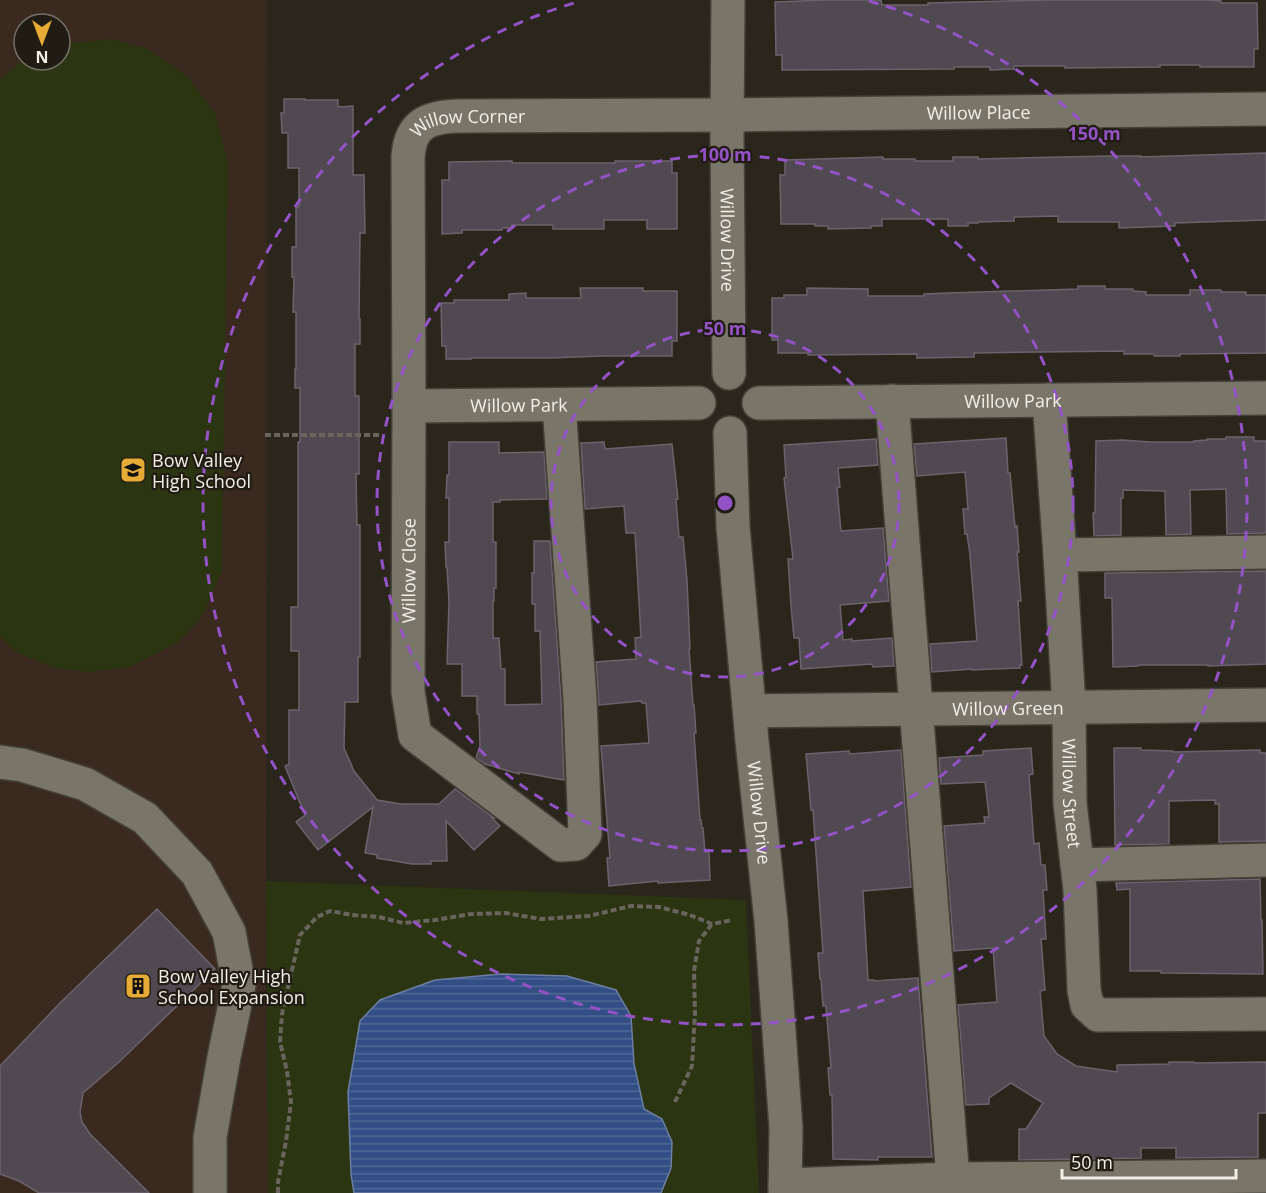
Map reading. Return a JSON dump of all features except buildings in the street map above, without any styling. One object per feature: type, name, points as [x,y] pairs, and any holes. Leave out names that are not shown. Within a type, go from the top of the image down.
[{"type":"street","name":"Willow Drive","points":[[728,0],[729,373]]},
{"type":"street","name":"Willow Place","points":[[727,115],[1266,109]]},
{"type":"street","name":"Willow Corner","points":[[410,406],[408,157],[412,136],[419,126],[431,119],[444,116],[727,115]]},
{"type":"street","points":[[729,373],[741,375],[750,381],[756,389],[759,403],[755,418],[748,426],[740,432],[730,433],[720,432],[705,422],[699,403],[700,394],[712,378],[729,373]]},
{"type":"street","name":"Willow Park","points":[[759,403],[1266,398]]},
{"type":"street","name":"Willow Street","points":[[1049,400],[1069,707],[1070,802],[1080,891],[1084,990],[1087,1005],[1098,1015],[1266,1014]]},
{"type":"street","points":[[892,401],[953,1179]]},
{"type":"street","name":"Willow Park","points":[[410,406],[699,403]]},
{"type":"street","name":"Willow Close","points":[[410,406],[408,692],[415,735],[561,845],[576,844],[585,834],[580,699],[560,405]]},
{"type":"street","name":"Willow Drive","points":[[730,433],[733,527],[772,933],[786,1128],[785,1189]]},
{"type":"street","points":[[1060,555],[1266,552]]},
{"type":"street","name":"Willow Green","points":[[750,711],[1266,705]]},
{"type":"street","points":[[0,762],[22,765],[85,784],[145,818],[197,873],[229,932],[239,985],[210,1137],[210,1193]]},
{"type":"street","points":[[1077,865],[1266,860]]},
{"type":"street","points":[[785,1189],[953,1179],[1266,1176]]},
{"type":"path","points":[[265,435],[389,435]]},
{"type":"path","points":[[278,1193],[291,1102],[280,1042],[282,1014],[300,935],[317,917],[330,911],[379,917],[403,923],[506,913],[541,919],[589,916],[631,906],[659,907],[690,915],[712,924],[732,920]]},
{"type":"path","points":[[675,1102],[692,1066],[695,1013],[694,971],[699,941],[712,924]]},
{"type":"shaded area","name":"Bow Valley High School","points":[[0,0],[267,0],[268,1193],[0,1193]]},
{"type":"green space","points":[[111,39],[148,49],[188,77],[215,113],[228,163],[222,571],[201,618],[178,642],[130,667],[89,672],[54,668],[14,651],[0,637],[0,79],[12,69],[12,72],[72,72],[72,43]]},
{"type":"green space","points":[[266,881],[746,900],[759,1193],[268,1193]]},
{"type":"water","points":[[501,974],[567,976],[616,990],[631,1016],[634,1064],[644,1109],[662,1119],[672,1142],[671,1168],[661,1193],[354,1193],[351,1174],[348,1092],[360,1021],[380,1000],[435,980]]},
{"type":"place","name":"Bow Valley High School","points":[[133,470]]},
{"type":"place","name":"Bow Valley High School Expansion","points":[[138,986]]}]
